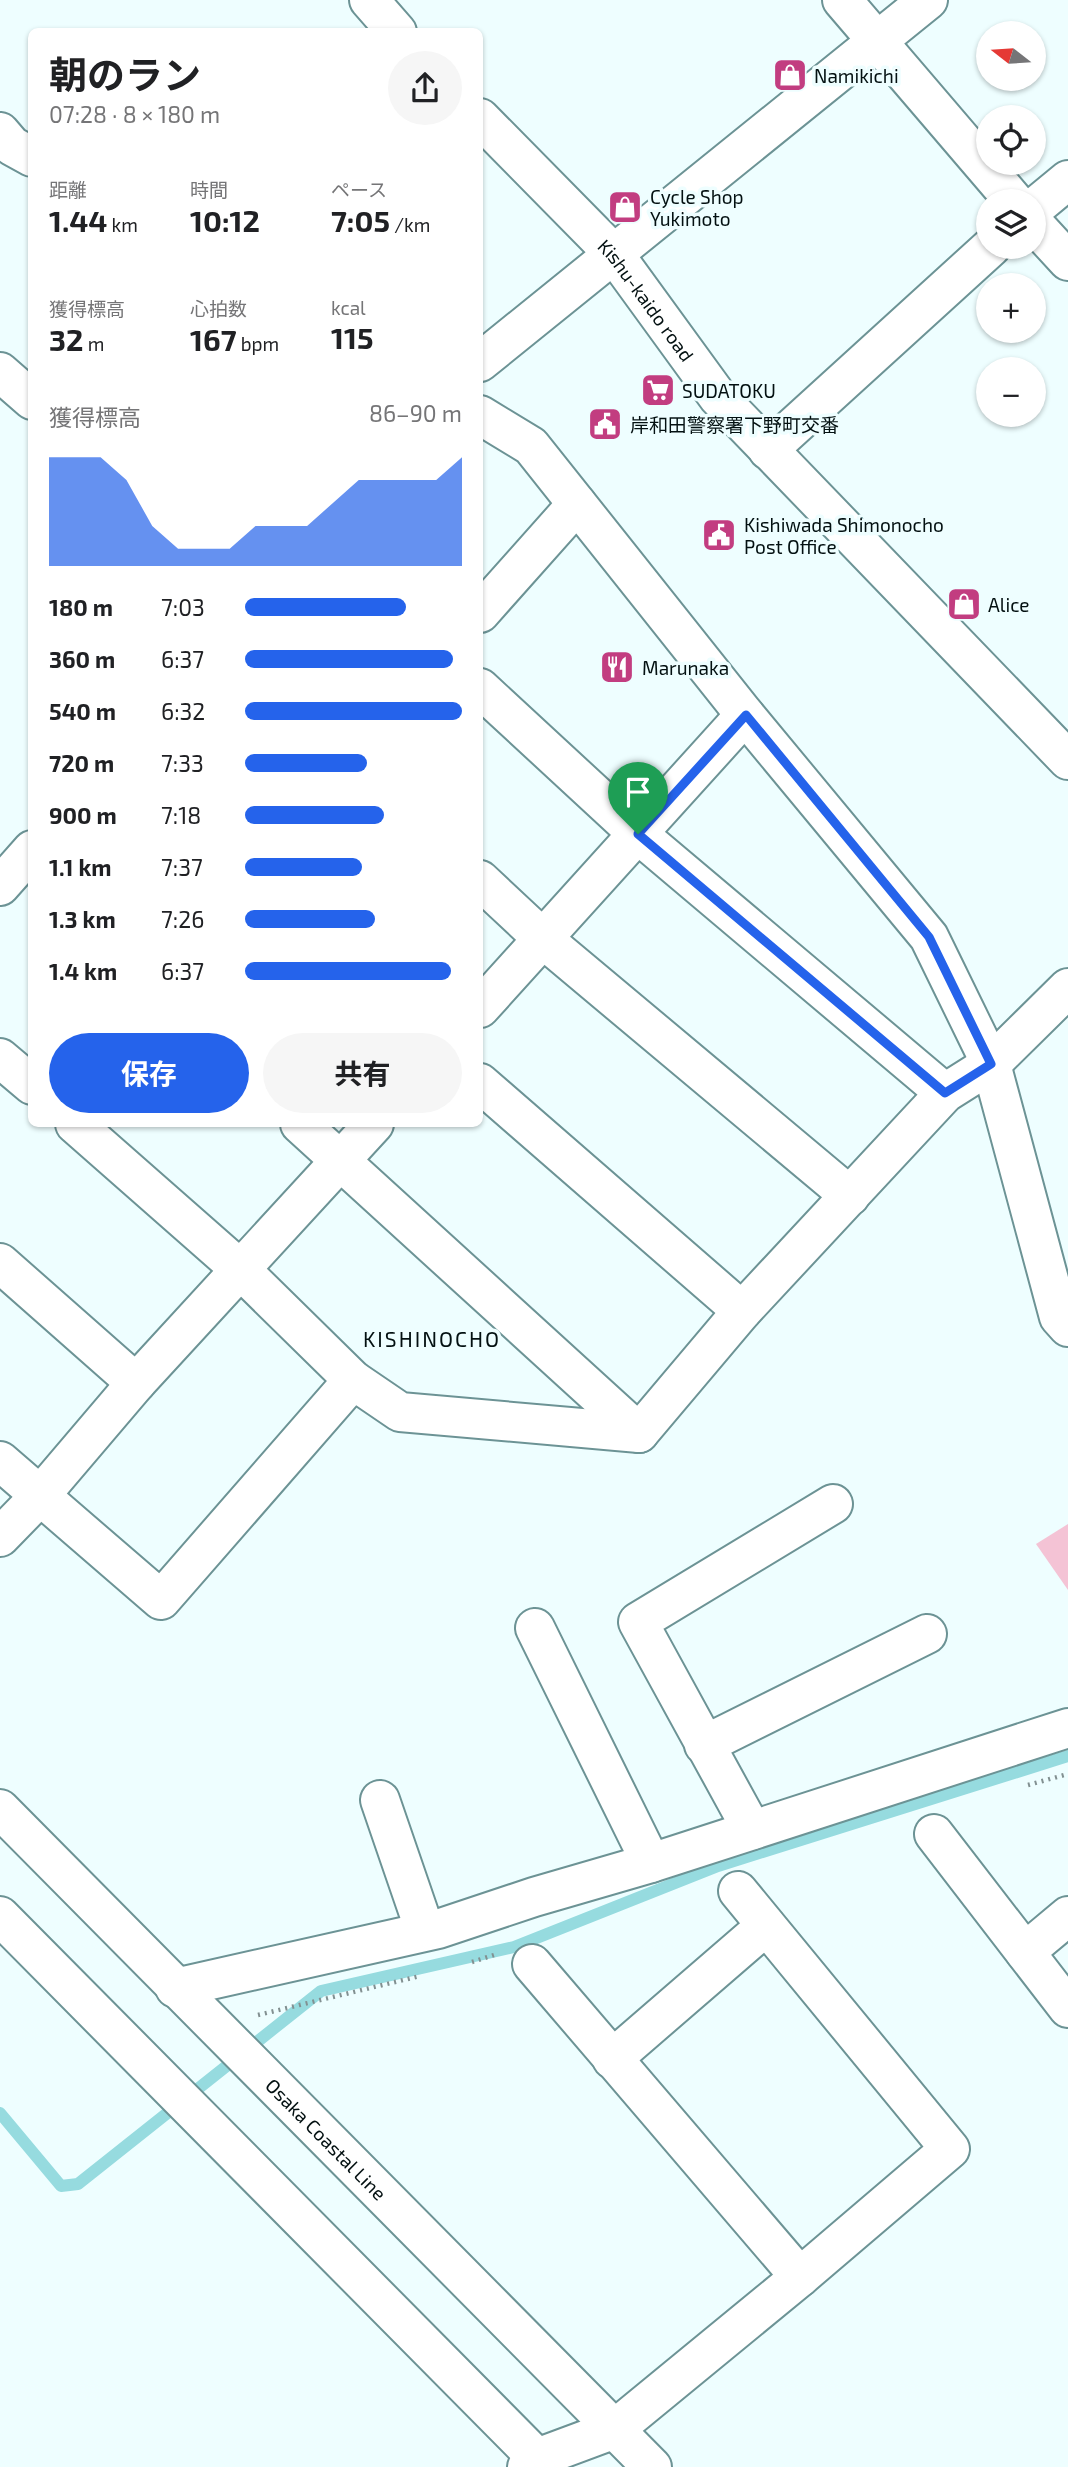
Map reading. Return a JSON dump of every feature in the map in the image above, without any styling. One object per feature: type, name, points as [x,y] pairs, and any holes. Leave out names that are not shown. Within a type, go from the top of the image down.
[{"type":"street","points":[[369,0],[394,28]]},
{"type":"street","points":[[842,0],[1004,189]]},
{"type":"street","points":[[483,360],[928,0]]},
{"type":"street","name":"Kishu-kaido road","points":[[483,121],[614,254],[718,397],[1068,760]]},
{"type":"street","points":[[0,132],[12,146],[28,155]]},
{"type":"street","points":[[1046,198],[1068,180]]},
{"type":"street","points":[[1046,237],[1068,261]]},
{"type":"street","points":[[768,450],[977,259]]},
{"type":"street","points":[[0,372],[28,396]]},
{"type":"street","points":[[483,417],[531,446],[746,715],[929,937],[991,1064],[1059,1317],[1068,1327]]},
{"type":"street","points":[[483,610],[577,504]]},
{"type":"street","points":[[483,691],[638,834],[945,1093]]},
{"type":"street","points":[[483,1005],[746,715]]},
{"type":"street","points":[[483,883],[542,939],[850,1196]]},
{"type":"street","points":[[639,1433],[743,1311],[945,1093],[991,1064],[1068,988]]},
{"type":"street","points":[[0,1058],[28,1082]]},
{"type":"street","points":[[483,1086],[743,1311]]},
{"type":"street","points":[[78,1127],[241,1270],[352,1380],[400,1412],[639,1433]]},
{"type":"street","points":[[303,1127],[639,1433]]},
{"type":"street","points":[[0,1537],[39,1497],[136,1383],[371,1127]]},
{"type":"street","points":[[0,1263],[136,1383]]},
{"type":"street","points":[[0,1461],[161,1600],[352,1380]]},
{"type":"street","points":[[752,1830],[638,1622],[832,1504]]},
{"type":"street","points":[[535,1628],[650,1864]]},
{"type":"street","points":[[704,1745],[927,1634]]},
{"type":"street","points":[[175,1988],[438,1929],[534,1896],[650,1864],[1068,1728]]},
{"type":"street","points":[[380,1800],[425,1931]]},
{"type":"street","name":"Osaka Coastal Line","points":[[0,1809],[652,2467]]},
{"type":"street","points":[[934,1835],[1068,2008]]},
{"type":"street","points":[[0,1916],[537,2464],[615,2429],[950,2149],[738,1891]]},
{"type":"street","points":[[1025,1952],[1068,1916]]},
{"type":"street","points":[[612,2059],[766,1926]]},
{"type":"street","points":[[532,1964],[800,2277]]},
{"type":"shaded area","points":[[1068,1524],[1068,1590],[1036,1544]]},
{"type":"waterway","points":[[0,2113],[61,2186],[78,2184],[321,1991],[514,1947],[718,1866],[1068,1756]]},
{"type":"place","name":"Namikichi","points":[[790,75]]},
{"type":"place","name":"Cycle Shop Yukimoto","points":[[625,207]]},
{"type":"place","name":"SUDATOKU","points":[[658,390]]},
{"type":"place","name":"岸和田警察署下野町交番","points":[[605,424]]},
{"type":"place","name":"Kishiwada Shimonocho Post Office","points":[[719,535]]},
{"type":"place","name":"Alice","points":[[964,604]]},
{"type":"place","name":"Marunaka","points":[[617,667]]},
{"type":"district","name":"KISHINOCHO","points":[[432,1338]]},
{"type":"route","points":[[746,715],[929,937],[991,1064],[945,1093],[638,834],[746,715]]}]
